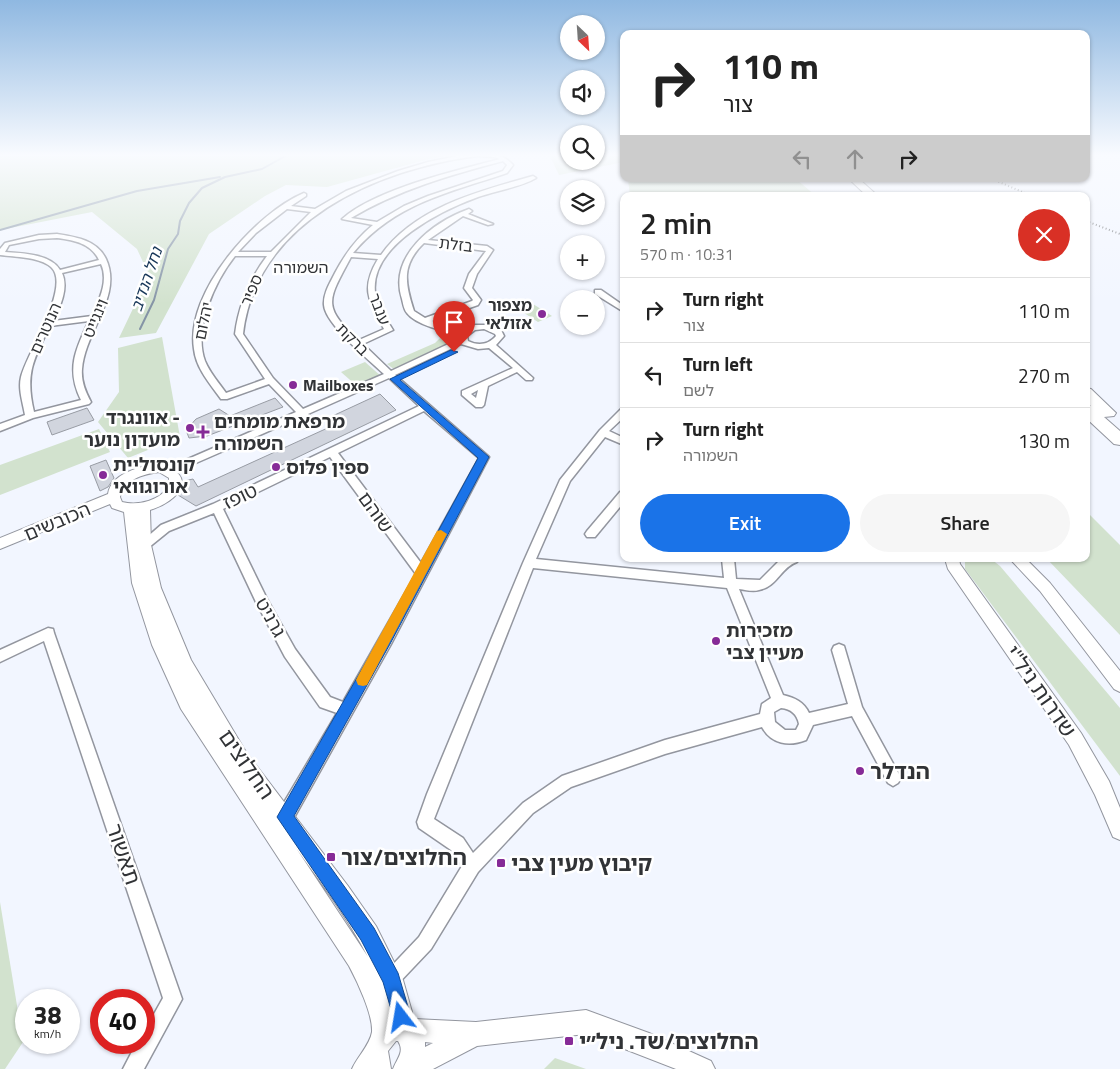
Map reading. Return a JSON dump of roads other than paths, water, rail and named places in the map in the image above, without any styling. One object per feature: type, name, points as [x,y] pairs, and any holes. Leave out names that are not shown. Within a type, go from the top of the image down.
[{"type":"highway","points":[[1090,396],[1119,422]]},
{"type":"highway","points":[[1090,412],[1120,440]]},
{"type":"street","name":"יהלום","points":[[270,380],[224,397],[199,356],[197,338],[204,305],[217,277],[232,254],[249,235],[289,204]]},
{"type":"street","name":"ספיר","points":[[305,416],[270,380],[239,334],[248,288],[272,254],[316,211],[330,204]]},
{"type":"street","points":[[372,204],[345,219],[378,224]]},
{"type":"street","name":"ברקת","points":[[411,204],[378,224],[348,254],[328,298],[330,315],[358,344],[425,409],[484,457],[420,572]]},
{"type":"street","name":"ענבר","points":[[358,344],[389,330],[375,307],[371,290],[374,275],[383,257],[402,234],[414,225],[453,204]]},
{"type":"street","points":[[284,207],[316,211]]},
{"type":"street","points":[[165,528],[117,505],[113,497],[118,486],[131,476],[153,469],[172,473],[305,416],[392,377],[466,339],[479,327],[494,329],[500,336],[491,345],[478,346],[466,339],[424,321],[410,312],[402,278],[408,260],[423,240],[466,212],[490,224]]},
{"type":"street","points":[[44,235],[66,236],[83,240],[97,252],[103,261],[59,272],[36,256],[0,253],[6,244],[21,239],[44,235]]},
{"type":"street","name":"בזלת","points":[[423,240],[487,248],[490,250],[469,282],[468,288],[477,300],[475,303],[424,321]]},
{"type":"street","points":[[232,254],[272,254]]},
{"type":"street","points":[[348,254],[383,257]]},
{"type":"street","name":"וינגייט","points":[[30,416],[86,402],[77,378],[79,357],[105,298],[108,286],[107,266],[103,261]]},
{"type":"street","name":"הנוטרים","points":[[30,416],[25,379],[32,356],[50,324],[62,286],[59,272]]},
{"type":"street","points":[[605,297],[620,307]]},
{"type":"street","points":[[50,324],[95,318]]},
{"type":"street","points":[[491,345],[529,378]]},
{"type":"street","points":[[484,385],[518,369]]},
{"type":"street","name":"טופז","points":[[144,545],[165,528],[217,507],[425,409]]},
{"type":"street","points":[[472,866],[457,844],[425,822],[529,563],[565,480],[603,432],[620,415]]},
{"type":"street","points":[[0,428],[30,416]]},
{"type":"street","points":[[603,432],[620,440]]},
{"type":"street","name":"שוהם","points":[[332,452],[420,572]]},
{"type":"street","points":[[139,514],[170,494],[176,484],[172,473]]},
{"type":"street","name":"הכובשים","points":[[0,544],[113,497]]},
{"type":"street","points":[[591,534],[620,500]]},
{"type":"street","name":"גרניט","points":[[217,507],[262,602],[290,652],[325,702],[346,709]]},
{"type":"street","name":"החלוצים","points":[[139,514],[154,588],[184,664],[240,758],[285,817],[368,934],[383,985],[381,1051]]},
{"type":"street","name":"החלוצים","points":[[139,514],[132,534],[139,583],[160,645],[187,703],[338,925],[383,985]]},
{"type":"street","points":[[728,562],[731,583],[779,701]]},
{"type":"street","points":[[529,563],[731,583],[745,586],[764,584],[770,581],[784,562]]},
{"type":"street","name":"שדרות ניל\"י","points":[[952,562],[1075,739],[1102,788],[1120,830]]},
{"type":"street","points":[[1020,562],[1046,587],[1120,684]]},
{"type":"street","points":[[285,817],[386,640],[420,572]]},
{"type":"street","name":"תאשור","points":[[0,656],[48,633],[173,999],[132,1069]]},
{"type":"street","points":[[839,650],[856,710],[893,778]]},
{"type":"street","points":[[779,701],[793,704],[803,714],[806,720],[805,731],[801,735],[790,738],[772,730],[766,719],[770,705],[779,701]]},
{"type":"street","points":[[806,720],[856,710]]},
{"type":"street","points":[[383,985],[426,943],[472,866],[528,808],[567,781],[665,747],[766,719]]},
{"type":"street","points":[[381,1051],[476,1034],[586,1022],[649,1045],[703,1069]]},
{"type":"street","points":[[407,1069],[476,1034]]},
{"type":"street","points":[[381,1051],[414,1045],[412,1059],[407,1069]]},
{"type":"waterway","points":[[0,230],[92,204]]},
{"type":"waterway","name":"נחל הנדיב","points":[[140,329],[154,300],[168,249],[178,234],[180,221],[189,204]]},
{"type":"railway","points":[[1090,223],[1120,234]]},
{"type":"place","name":"מצפור אזולאי","points":[[542,314]]},
{"type":"place","name":"Mailboxes","points":[[293,385]]},
{"type":"place","name":"אוונגרד - מועדון נוער","points":[[190,428]]},
{"type":"place","name":"מרפאת מומחים השמורה","points":[[203,432]]},
{"type":"place","name":"ספין פלוס","points":[[276,467]]},
{"type":"place","name":"קונסוליית אורוגוואי","points":[[103,475]]},
{"type":"place","name":"מזכירות מעיין צבי","points":[[716,641]]},
{"type":"place","name":"הנדלר","points":[[860,771]]},
{"type":"place","name":"החלוצים/צור","points":[[331,857]]},
{"type":"place","name":"קיבוץ מעין צבי","points":[[501,863]]},
{"type":"place","name":"החלוצים/שד. ניל״י","points":[[569,1041]]},
{"type":"district","name":"השמורה","points":[[301,267]]}]
